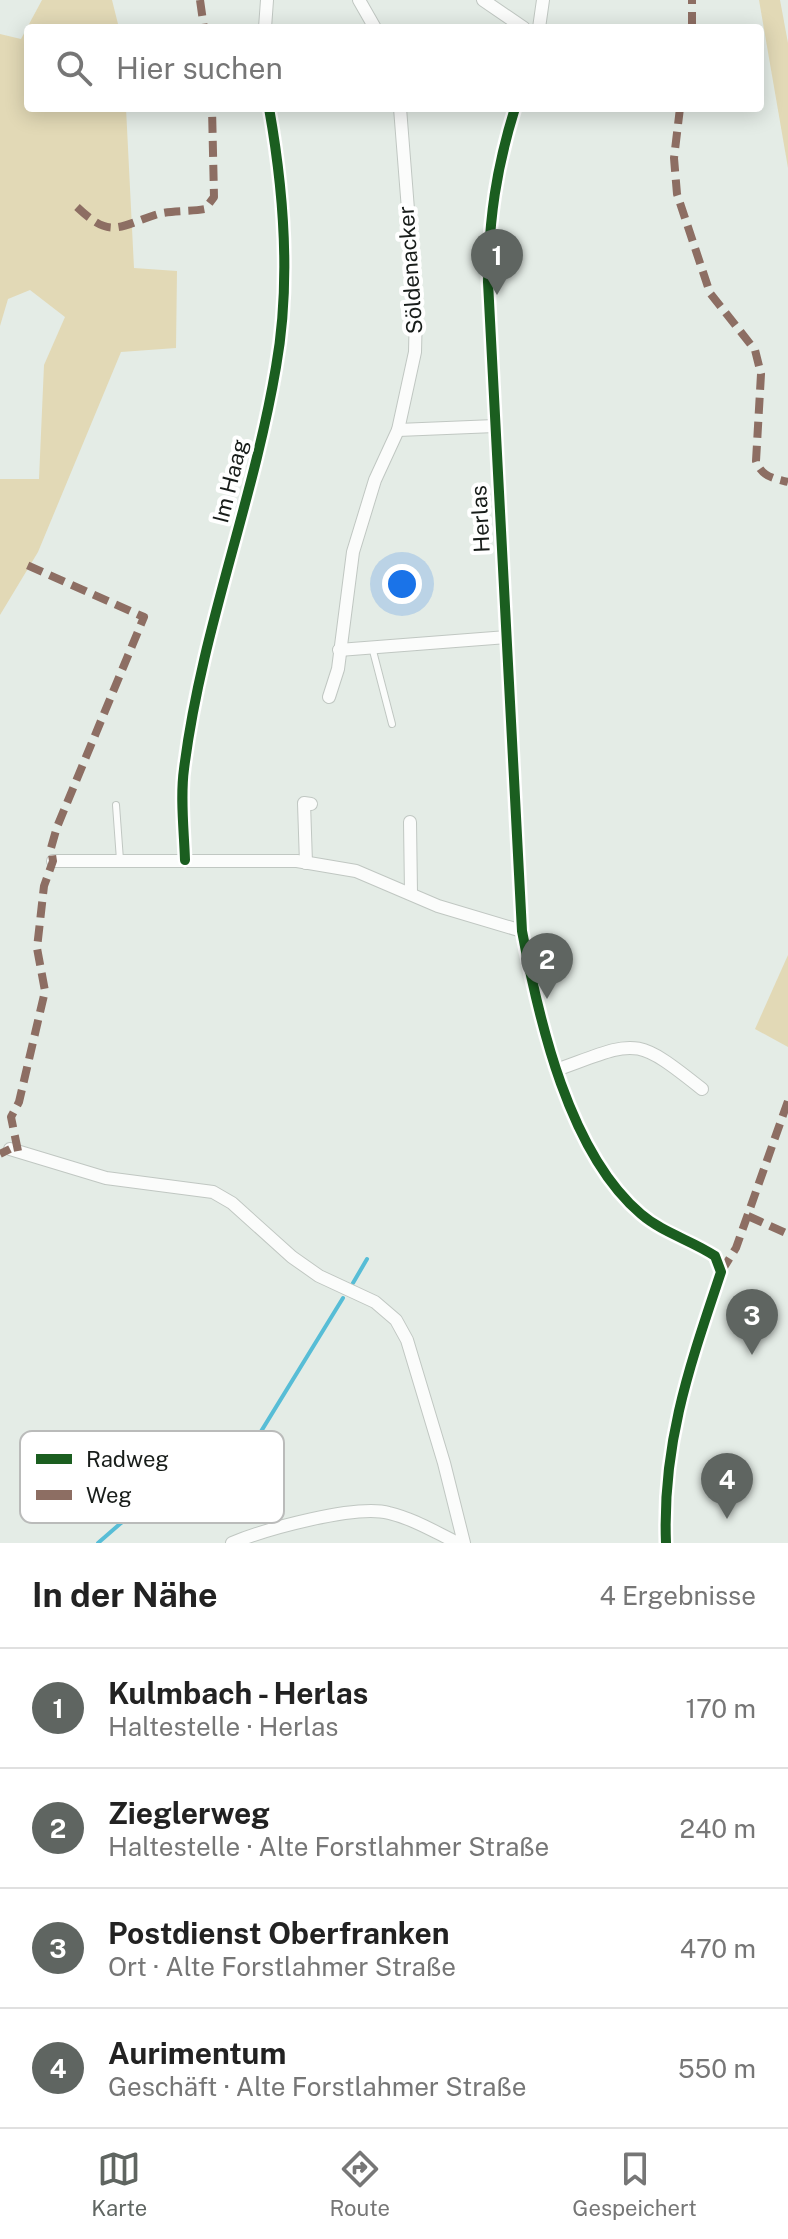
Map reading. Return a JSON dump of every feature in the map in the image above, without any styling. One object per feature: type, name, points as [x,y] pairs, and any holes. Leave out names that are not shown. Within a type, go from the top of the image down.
[{"type":"street","points":[[265,24],[267,0]]},
{"type":"street","points":[[359,0],[373,24]]},
{"type":"street","points":[[483,0],[518,24]]},
{"type":"street","points":[[540,24],[543,0]]},
{"type":"street","name":"Im Haag","points":[[185,860],[183,772],[200,675],[277,365],[282,289],[282,206],[270,112]]},
{"type":"street","name":"Söldenacker","points":[[329,697],[338,669],[353,552],[375,480],[398,430],[412,371],[416,332],[400,112]]},
{"type":"street","name":"Herlas","points":[[514,112],[489,217],[488,282],[522,931],[536,1004],[556,1070],[585,1137],[621,1195],[659,1227],[705,1249],[720,1264],[721,1272],[677,1408],[666,1471],[666,1543]]},
{"type":"street","points":[[398,430],[495,426]]},
{"type":"street","points":[[339,650],[507,637]]},
{"type":"street","points":[[306,863],[304,803],[311,804]]},
{"type":"street","points":[[410,822],[411,893]]},
{"type":"street","points":[[53,861],[306,863],[356,871],[438,906],[522,931]]},
{"type":"street","points":[[556,1070],[616,1049],[639,1047],[662,1057],[702,1089]]},
{"type":"street","points":[[10,1149],[106,1178],[213,1192],[232,1203],[292,1257],[319,1276],[375,1302],[396,1320],[407,1340],[464,1543]]},
{"type":"street","points":[[232,1543],[359,1509],[387,1512],[412,1520],[458,1543]]},
{"type":"lane","points":[[372,647],[392,724]]},
{"type":"lane","points":[[116,805],[120,860]]},
{"type":"shaded area","points":[[42,0],[112,0],[118,24],[29,24]]},
{"type":"shaded area","points":[[759,0],[780,0],[788,43],[788,168],[764,24]]},
{"type":"shaded area","points":[[24,33],[24,112],[126,112],[134,268],[177,271],[176,348],[121,352],[38,552],[0,615],[0,479],[39,479],[44,365],[65,317],[30,290],[8,299],[0,326],[0,34],[21,39]]},
{"type":"shaded area","points":[[788,955],[788,1047],[755,1029]]},
{"type":"waterway","points":[[353,1283],[367,1259]]},
{"type":"waterway","points":[[261,1431],[343,1298]]},
{"type":"waterway","points":[[98,1543],[121,1523]]},
{"type":"marked path","points":[[200,0],[203,24]]},
{"type":"marked path","points":[[692,0],[692,24]]},
{"type":"marked path","points":[[77,207],[98,223],[114,228],[161,213],[205,209],[214,197],[212,112]]},
{"type":"marked path","points":[[680,112],[674,158],[677,194],[710,293],[755,350],[761,374],[756,461],[765,474],[788,482]]},
{"type":"marked path","points":[[18,1151],[11,1117],[19,1102],[45,991],[37,948],[44,886],[53,861],[51,848],[144,617],[27,565]]},
{"type":"marked path","points":[[721,1272],[736,1248],[788,1101]]},
{"type":"marked path","points":[[0,1154],[10,1149]]},
{"type":"marked path","points":[[748,1216],[788,1234]]},
{"type":"cycle path","points":[[185,860],[183,780],[192,718],[266,418],[281,335],[284,238],[279,172],[270,112]]},
{"type":"cycle path","points":[[514,112],[495,194],[488,282],[522,931],[548,1044],[576,1121],[594,1157],[616,1188],[641,1214],[715,1256],[721,1272],[689,1372],[673,1438],[666,1506],[666,1543]]},
{"type":"place","name":"Kulmbach - Herlas","points":[[497,295]]},
{"type":"place","name":"Zieglerweg","points":[[547,999]]},
{"type":"place","name":"Postdienst Oberfranken","points":[[752,1355]]},
{"type":"place","name":"Aurimentum","points":[[727,1519]]}]
